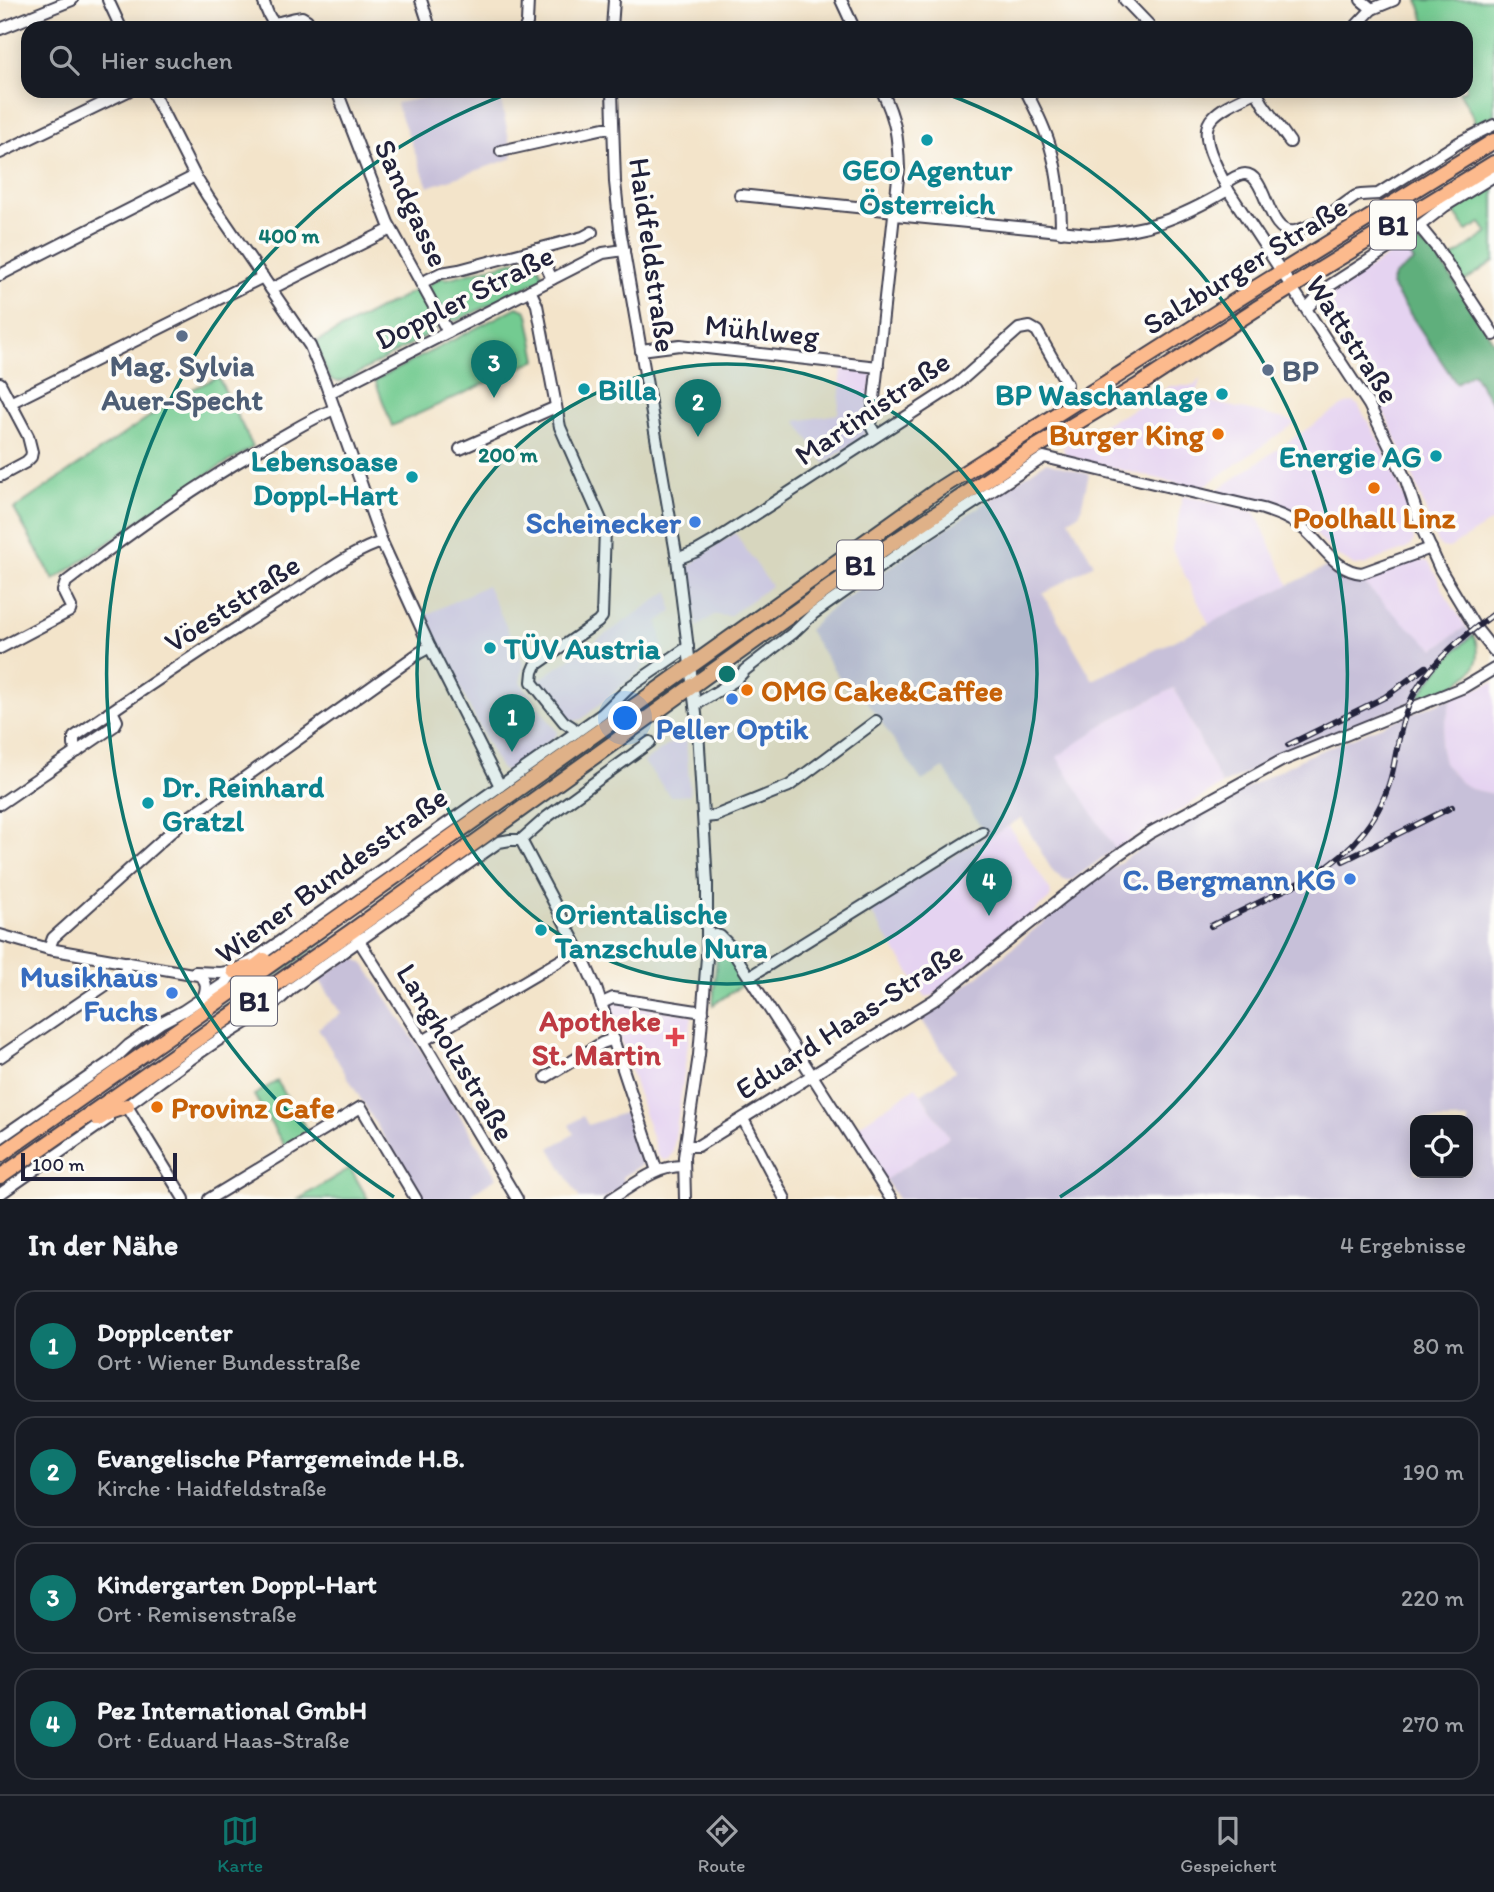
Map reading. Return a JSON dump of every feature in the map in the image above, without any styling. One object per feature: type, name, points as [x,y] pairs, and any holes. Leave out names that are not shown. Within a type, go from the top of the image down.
[{"type":"main road","name":"Salzburger Straße","points":[[1024,433],[1494,141]]},
{"type":"main road","name":"Salzburger Straße","points":[[1038,453],[1292,287],[1494,163]]},
{"type":"main road","name":"Wiener Bundesstraße","points":[[0,1177],[356,936],[691,676],[928,497],[1024,433]]},
{"type":"main road","name":"Wiener Bundesstraße","points":[[0,1154],[372,893],[691,676],[775,627],[891,544],[1038,453]]},
{"type":"main road","points":[[233,971],[255,967],[334,913],[372,893]]},
{"type":"main road","points":[[16,1167],[49,1152],[109,1112],[127,1106]]},
{"type":"street","points":[[0,29],[72,0]]},
{"type":"street","points":[[108,0],[118,21]]},
{"type":"street","points":[[263,0],[268,17],[272,21]]},
{"type":"street","points":[[421,0],[427,21]]},
{"type":"street","points":[[527,21],[528,0]]},
{"type":"street","points":[[612,21],[614,0]]},
{"type":"street","points":[[841,0],[851,21]]},
{"type":"street","points":[[1125,0],[1145,21]]},
{"type":"street","points":[[1362,0],[1371,9]]},
{"type":"street","points":[[1360,21],[1371,9],[1394,0]]},
{"type":"street","points":[[289,21],[302,17],[308,21]]},
{"type":"street","points":[[0,153],[114,98]]},
{"type":"street","points":[[156,98],[195,176],[310,346],[382,542],[430,648],[500,786]]},
{"type":"street","name":"Sandgasse","points":[[340,98],[391,229],[448,332]]},
{"type":"street","name":"Haidfeldstraße","points":[[612,98],[615,182],[624,250],[677,559],[699,734],[708,933],[698,1067],[684,1166],[685,1199]]},
{"type":"street","points":[[876,436],[871,426],[899,169],[897,128],[885,98]]},
{"type":"street","points":[[1029,98],[1052,152],[1061,232]]},
{"type":"street","name":"Wattstraße","points":[[1244,98],[1218,112],[1207,124],[1209,147],[1226,186],[1359,388],[1406,480],[1440,569],[1475,627],[1494,651]]},
{"type":"street","points":[[1260,98],[1290,142]]},
{"type":"street","name":"Salzburger Straße","points":[[1226,186],[1242,174],[1252,176],[1263,191],[1269,211],[1276,222],[1285,229],[1295,231],[1356,196],[1378,194],[1460,142],[1494,125]]},
{"type":"street","points":[[501,151],[612,128]]},
{"type":"street","points":[[0,275],[195,176]]},
{"type":"street","name":"Salzburger Straße","points":[[1307,308],[1326,288],[1402,239],[1445,206],[1494,176]]},
{"type":"street","points":[[740,195],[1090,234],[1143,229],[1194,210],[1226,186]]},
{"type":"street","points":[[1419,226],[1437,248],[1494,335]]},
{"type":"street","points":[[271,289],[391,229]]},
{"type":"street","points":[[421,283],[441,273],[583,237],[592,232]]},
{"type":"street","points":[[538,249],[552,279]]},
{"type":"street","name":"Doppler Straße","points":[[329,393],[603,253],[624,250]]},
{"type":"street","points":[[10,403],[263,277]]},
{"type":"street","points":[[530,290],[537,305],[560,427],[604,529],[602,617],[537,665],[532,677],[532,682],[564,722],[576,732]]},
{"type":"street","name":"Martinistraße","points":[[677,559],[684,558],[706,545],[957,384],[1019,329],[1025,327],[1037,331],[1067,384]]},
{"type":"street","name":"Mühlweg","points":[[641,350],[680,345],[878,367]]},
{"type":"street","points":[[0,383],[32,446],[31,457],[26,462],[0,475]]},
{"type":"street","points":[[460,449],[556,407]]},
{"type":"street","points":[[0,648],[70,611],[71,607],[63,591],[66,582],[134,530],[243,458],[335,409]]},
{"type":"street","points":[[695,705],[729,684],[813,614],[1038,453],[1280,515],[1294,521],[1336,562],[1351,572],[1362,573],[1431,548]]},
{"type":"street","name":"Vöeststraße","points":[[0,804],[117,724],[112,711],[253,617],[348,559],[382,542]]},
{"type":"street","points":[[775,627],[800,626]]},
{"type":"street","name":"Wiener Bundesstraße","points":[[0,1138],[113,1060],[162,1022],[225,983],[233,971],[252,961],[576,732],[602,713],[631,686],[688,647]]},
{"type":"street","points":[[49,949],[53,938],[181,824],[419,653],[430,648]]},
{"type":"street","name":"Eduard Haas-Straße","points":[[686,1146],[698,1146],[934,1000],[1063,897],[1150,833],[1281,761],[1464,687],[1494,669]]},
{"type":"street","points":[[704,817],[715,816],[789,786],[876,721]]},
{"type":"street","name":"Wiener Bundesstraße","points":[[0,1194],[222,1038],[246,1025],[356,936],[499,842],[521,840],[547,817],[650,742]]},
{"type":"street","points":[[749,977],[982,832]]},
{"type":"street","points":[[521,840],[579,950],[602,1003],[657,1171]]},
{"type":"street","points":[[708,933],[715,933],[724,939],[891,1199]]},
{"type":"street","points":[[0,934],[49,949],[198,975],[207,986],[203,998]]},
{"type":"street","name":"Langholzstraße","points":[[356,936],[423,1041],[517,1199]]},
{"type":"street","points":[[423,1041],[579,950]]},
{"type":"street","points":[[0,1058],[125,972],[127,962]]},
{"type":"street","points":[[187,972],[233,971]]},
{"type":"street","points":[[602,1003],[613,998],[703,1012]]},
{"type":"street","points":[[545,1077],[614,1039]]},
{"type":"street","points":[[127,1106],[184,1199]]},
{"type":"street","points":[[209,1199],[361,1107],[416,1199]]},
{"type":"street","points":[[743,1119],[785,1199]]},
{"type":"street","points":[[611,1199],[657,1171],[684,1166]]},
{"type":"shaded area","points":[[422,98],[500,98],[513,158],[428,187],[396,103]]},
{"type":"shaded area","points":[[1404,246],[1414,261],[1402,269],[1391,285],[1456,382],[1473,373],[1494,406],[1494,520],[1449,548],[1442,547],[1437,542],[1413,476],[1388,421],[1320,311],[1319,305],[1323,298]]},
{"type":"shaded area","points":[[842,368],[873,372],[864,436],[825,463],[796,421],[838,414]]},
{"type":"shaded area","points":[[1201,378],[1195,395],[1199,399],[1297,422],[1200,489],[1065,456],[1063,447],[1080,435],[1125,414],[1170,386],[1194,386]]},
{"type":"shaded area","points":[[1352,402],[1358,405],[1381,444],[1407,503],[1417,534],[1413,535],[1414,540],[1406,549],[1355,566],[1335,554],[1293,513],[1215,494],[1298,435],[1343,405]]},
{"type":"shaded area","points":[[1046,462],[1089,474],[1080,513],[1069,520],[1094,564],[1043,594],[1093,680],[1330,565],[1346,582],[1363,583],[1435,649],[1466,626],[1473,635],[1451,653],[1416,701],[1318,739],[1222,785],[1174,688],[1112,719],[1057,757],[1115,849],[1072,880],[1064,880],[1053,872],[1021,818],[988,839],[944,768],[922,781],[856,686],[848,691],[808,630],[828,611]]},
{"type":"shaded area","points":[[1183,495],[1255,512],[1289,585],[1209,624],[1172,549]]},
{"type":"shaded area","points":[[735,533],[771,586],[729,616],[714,615],[697,627],[687,568],[701,555]]},
{"type":"shaded area","points":[[1415,560],[1430,564],[1466,626],[1435,649],[1404,624],[1363,583]]},
{"type":"shaded area","points":[[487,585],[524,665],[520,682],[557,732],[556,736],[518,765],[504,771],[500,768],[424,616]]},
{"type":"shaded area","points":[[669,591],[672,612],[658,622],[664,651],[642,666],[643,668],[582,719],[568,720],[537,681]]},
{"type":"shaded area","points":[[1494,682],[1494,794],[1471,789],[1459,781],[1444,763],[1440,745],[1453,697]]},
{"type":"shaded area","points":[[1174,688],[1222,785],[1115,849],[1056,757],[1112,719]]},
{"type":"shaded area","points":[[1453,697],[1440,745],[1444,763],[1459,781],[1471,789],[1494,794],[1494,1199],[898,1199],[885,1180],[949,1137],[921,1094],[955,1071],[920,1017],[972,981],[1087,886],[1197,814],[1305,757]]},
{"type":"shaded area","points":[[678,738],[686,741],[690,795],[670,796],[644,762]]},
{"type":"shaded area","points":[[1009,826],[1051,895],[935,995],[926,998],[868,908],[986,836],[989,838]]},
{"type":"shaded area","points":[[351,957],[365,965],[422,1052],[497,1177],[472,1193],[475,1199],[421,1199],[318,1028],[341,1014],[319,979]]},
{"type":"shaded area","points":[[615,1001],[692,1015],[673,1152],[669,1159],[663,1160],[658,1156],[610,1006]]},
{"type":"shaded area","points":[[916,1087],[949,1137],[885,1180],[852,1130]]},
{"type":"shaded area","points":[[626,1112],[643,1164],[622,1177],[626,1186],[604,1199],[580,1199],[550,1148],[574,1134],[569,1125],[583,1116],[588,1125]]},
{"type":"green space","points":[[1418,0],[1494,0],[1494,115],[1474,127],[1474,118],[1463,98],[1473,98],[1473,21],[1425,21]]},
{"type":"green space","points":[[1494,185],[1494,261],[1463,282],[1449,260],[1488,233],[1481,223],[1467,231],[1452,209]]},
{"type":"green space","points":[[1410,243],[1420,244],[1434,251],[1494,342],[1494,406],[1473,373],[1456,383],[1391,285],[1394,276],[1414,261],[1404,246]]},
{"type":"green space","points":[[534,256],[544,278],[457,321],[443,315],[429,289],[429,284],[442,277],[446,279]]},
{"type":"green space","points":[[419,288],[436,321],[435,331],[348,379],[338,382],[330,379],[314,343]]},
{"type":"green space","points":[[517,307],[528,314],[537,360],[392,426],[375,380]]},
{"type":"green space","points":[[218,377],[253,447],[201,478],[54,580],[14,509],[184,393]]},
{"type":"green space","points":[[1473,635],[1478,649],[1477,661],[1472,671],[1452,686],[1416,701],[1442,665]]},
{"type":"green space","points":[[327,932],[331,933],[330,938],[219,1017],[215,1011]]},
{"type":"green space","points":[[725,950],[745,983],[713,1005],[717,955]]},
{"type":"green space","points":[[277,1081],[309,1133],[285,1147],[254,1095]]},
{"type":"green space","points":[[350,1168],[368,1199],[299,1199]]},
{"type":"railway","points":[[1312,876],[1341,856],[1374,817],[1388,786],[1407,710],[1422,680],[1450,649],[1494,614]]},
{"type":"railway","points":[[1288,745],[1385,697],[1426,667]]},
{"type":"railway","points":[[1343,861],[1452,807]]},
{"type":"railway","points":[[1211,926],[1321,872]]},
{"type":"place","name":"GEO Agentur Österreich","points":[[927,140]]},
{"type":"place","name":"Mag. Sylvia Auer-Specht","points":[[182,336]]},
{"type":"place","name":"BP","points":[[1268,370]]},
{"type":"place","name":"Billa","points":[[584,389]]},
{"type":"place","name":"BP Waschanlage","points":[[1222,394]]},
{"type":"place","name":"Kindergarten Doppl-Hart","points":[[494,398]]},
{"type":"place","name":"Burger King","points":[[1218,434]]},
{"type":"place","name":"Evangelische Pfarrgemeinde H.B.","points":[[698,437]]},
{"type":"place","name":"Energie AG","points":[[1436,456]]},
{"type":"place","name":"Lebensoase Doppl-Hart","points":[[412,477]]},
{"type":"place","name":"Poolhall Linz","points":[[1374,488]]},
{"type":"place","name":"Scheinecker","points":[[695,522]]},
{"type":"place","name":"TÜV Austria","points":[[490,648]]},
{"type":"place","name":"OMG Cake&Caffee","points":[[747,690]]},
{"type":"place","name":"Peller Optik","points":[[732,699]]},
{"type":"place","name":"Dopplcenter","points":[[512,752]]},
{"type":"place","name":"Dr. Reinhard Gratzl","points":[[148,803]]},
{"type":"place","name":"C. Bergmann KG","points":[[1350,879]]},
{"type":"place","name":"Pez International GmbH","points":[[989,916]]},
{"type":"place","name":"Orientalische Tanzschule Nura","points":[[541,930]]},
{"type":"place","name":"Musikhaus Fuchs","points":[[172,993]]},
{"type":"place","name":"Apotheke St. Martin","points":[[675,1037]]},
{"type":"place","name":"Provinz Cafe","points":[[157,1107]]}]
